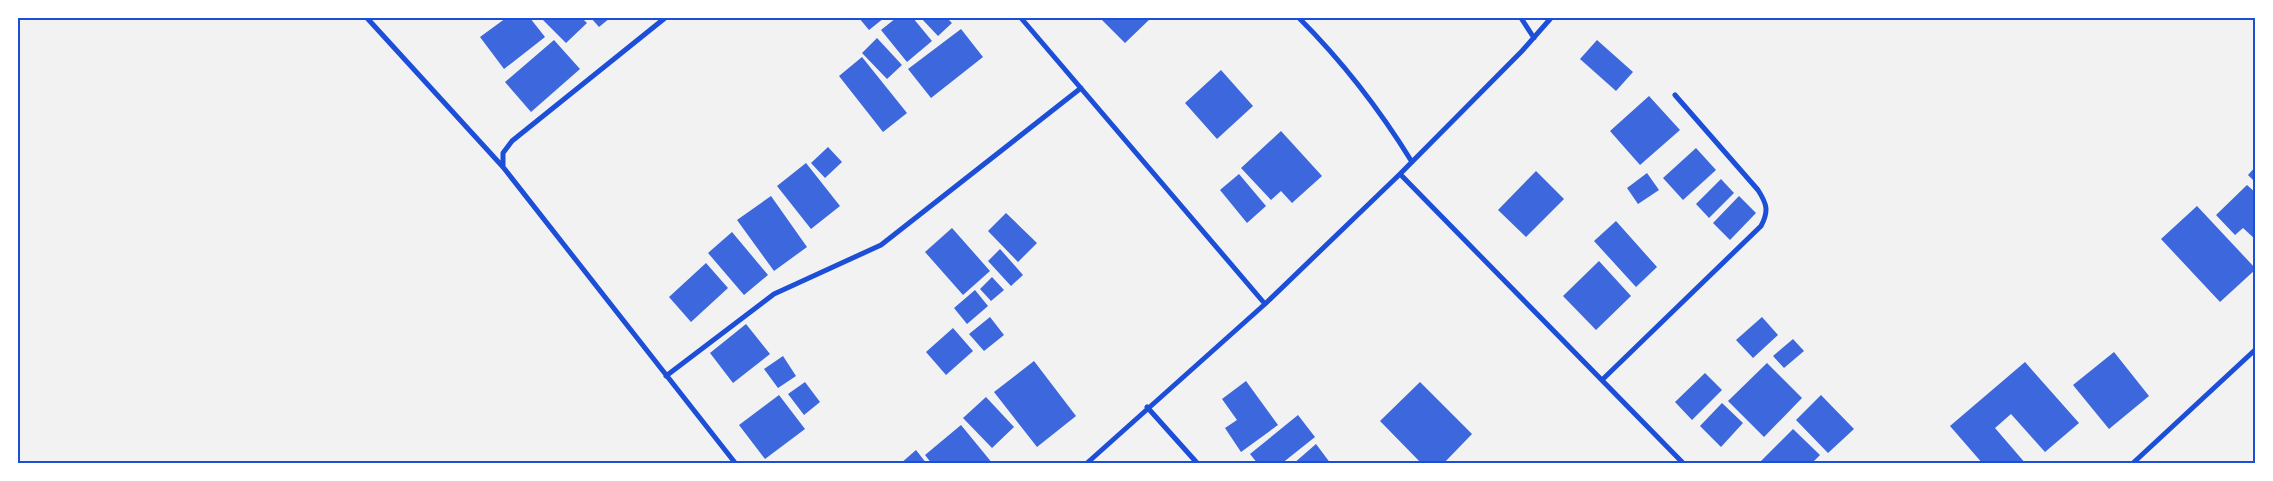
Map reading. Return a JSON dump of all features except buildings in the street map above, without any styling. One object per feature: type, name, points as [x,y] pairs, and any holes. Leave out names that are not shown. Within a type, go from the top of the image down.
[{"type":"street","points":[[367,18],[503,167],[736,464]]},
{"type":"street","points":[[503,167],[503,153],[512,141],[665,18]]},
{"type":"street","points":[[1021,18],[1265,304]]},
{"type":"street","points":[[1299,18],[1319,38],[1386,120],[1412,162]]},
{"type":"street","points":[[1521,18],[1534,38]]},
{"type":"street","points":[[1086,464],[1147,407],[1265,304],[1412,162],[1534,38],[1551,18]]},
{"type":"street","points":[[666,376],[774,294],[881,245],[1080,88]]},
{"type":"street","points":[[1602,380],[1761,226],[1767,215],[1767,203],[1758,190],[1675,95]]},
{"type":"street","points":[[1400,174],[1684,464]]},
{"type":"street","points":[[2132,464],[2256,349]]},
{"type":"street","points":[[1147,407],[1198,464]]}]
